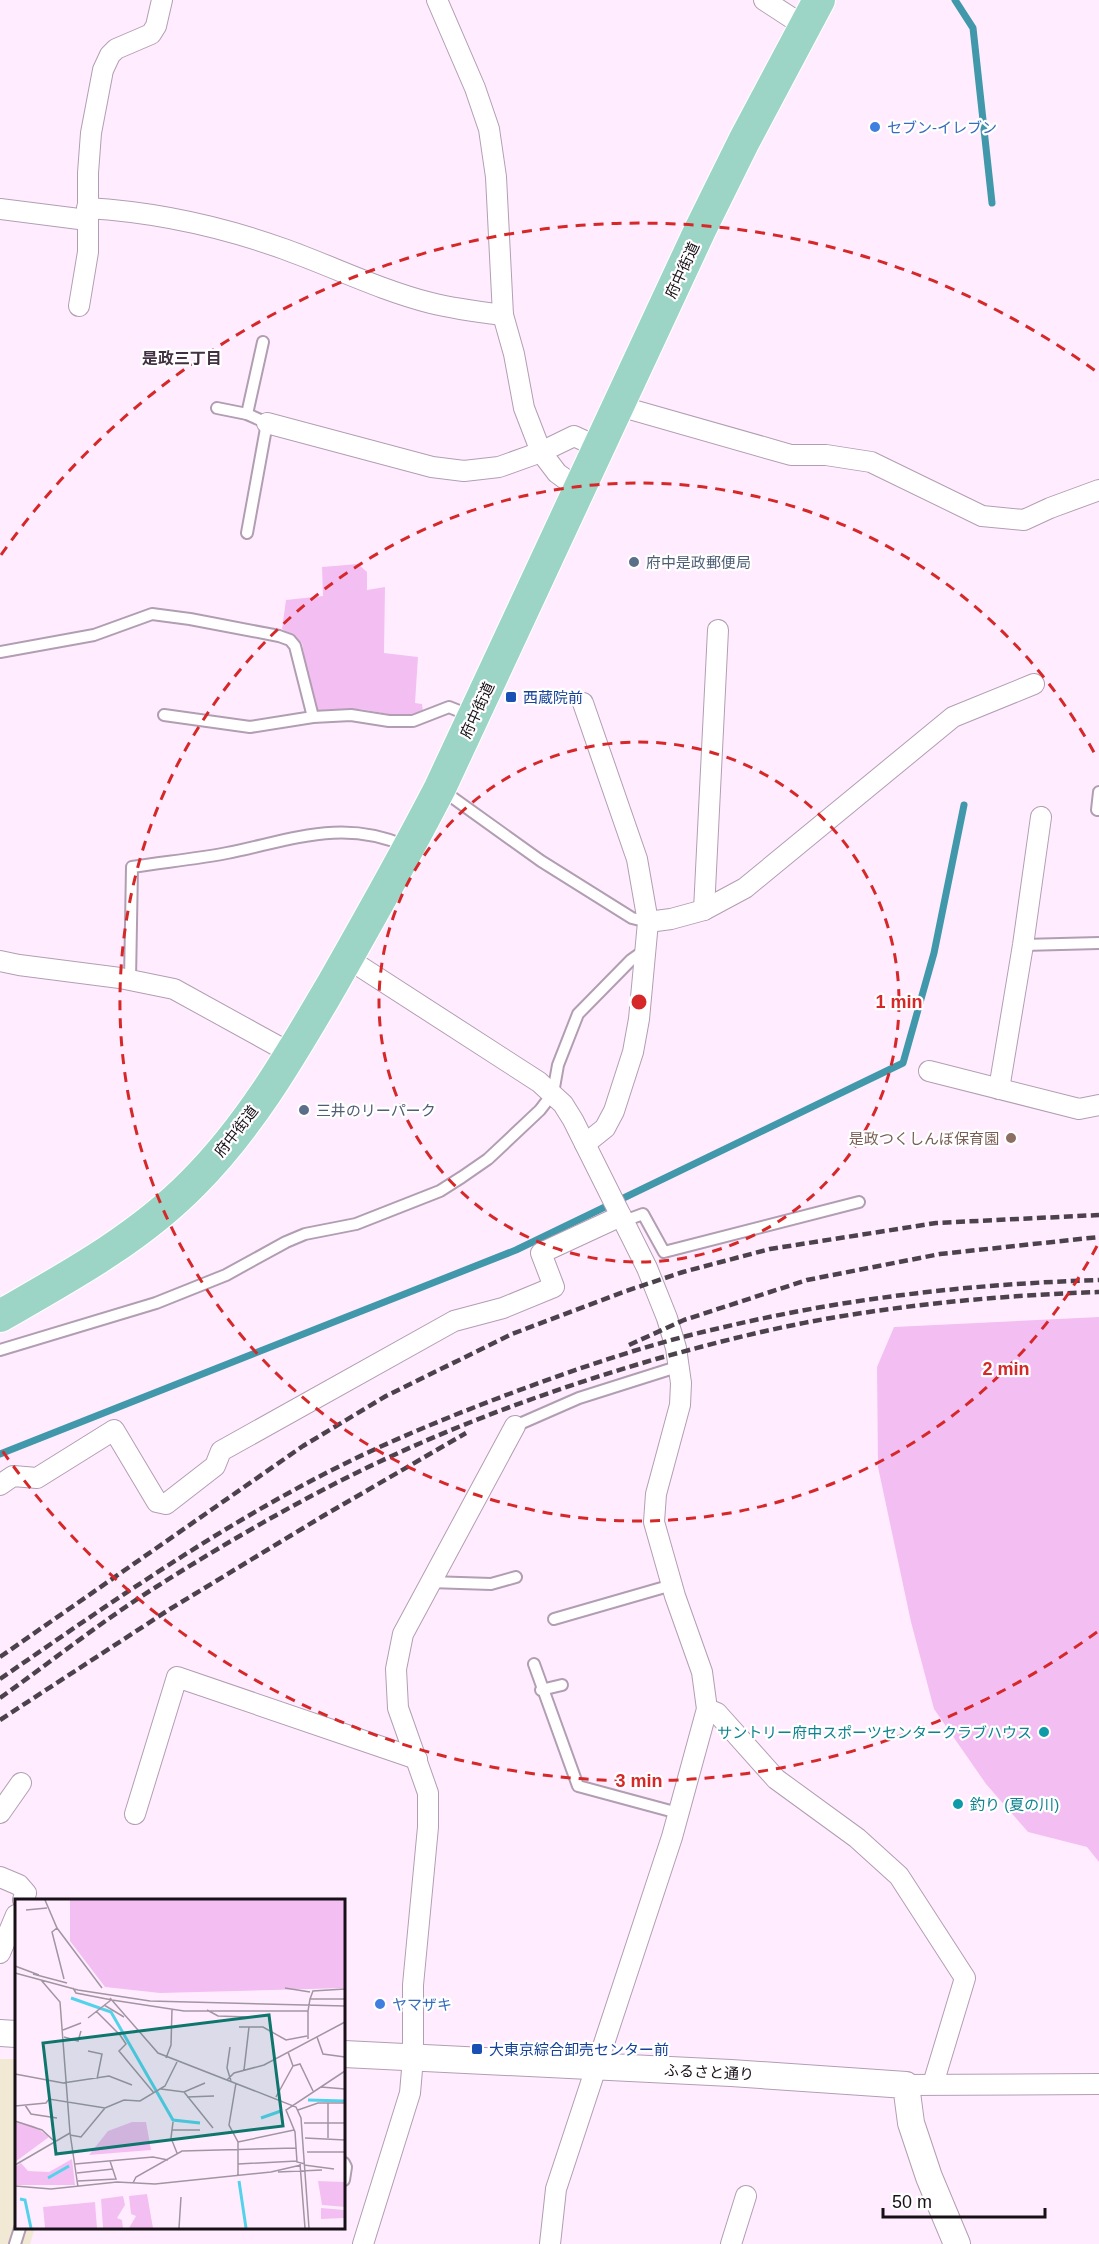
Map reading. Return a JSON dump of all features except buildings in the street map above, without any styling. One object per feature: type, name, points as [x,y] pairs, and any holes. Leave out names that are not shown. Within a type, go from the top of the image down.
[{"type":"main road","name":"府中街道","points":[[0,1316],[89,1266],[142,1228],[193,1183],[238,1133],[292,1054],[410,848],[440,788],[744,141],[811,13]]},
{"type":"street","points":[[79,306],[88,252],[87,214],[91,133],[103,70],[110,55],[116,49],[123,44],[151,34],[156,26],[162,0]]},
{"type":"street","points":[[437,0],[475,88],[489,129],[496,177],[503,315],[514,354],[524,408],[541,452],[557,473],[580,490]]},
{"type":"street","points":[[764,0],[811,13]]},
{"type":"street","points":[[0,209],[87,214],[127,210],[191,221],[230,231],[403,295],[433,303],[503,315]]},
{"type":"street","points":[[619,406],[791,455],[826,455],[871,462],[982,516],[1024,520],[1050,507],[1099,490]]},
{"type":"street","points":[[267,423],[432,467],[464,471],[499,467],[541,452],[574,436],[600,448]]},
{"type":"street","points":[[704,910],[718,630]]},
{"type":"street","points":[[648,922],[671,919],[704,910],[745,888],[953,717],[1034,684]]},
{"type":"street","points":[[583,703],[637,859],[648,922],[639,1019],[626,1077],[614,1111],[605,1128],[585,1144]]},
{"type":"street","points":[[999,1089],[1041,817]]},
{"type":"street","points":[[346,958],[540,1083],[563,1104],[658,1293],[680,1366],[680,1405],[656,1494],[654,1522],[672,1585],[702,1672],[707,1709],[672,1837],[556,2188],[550,2244]]},
{"type":"street","points":[[0,961],[130,980],[174,989],[292,1054]]},
{"type":"street","points":[[929,1071],[1078,1109],[1099,1105]]},
{"type":"street","points":[[0,1485],[13,1476],[38,1478],[114,1430],[157,1502],[166,1504],[214,1466],[222,1451],[454,1321],[503,1308],[554,1287],[541,1252],[618,1211]]},
{"type":"street","points":[[363,2244],[410,2093],[413,2058],[413,1985],[428,1827],[428,1793],[399,1708],[396,1669],[403,1634],[515,1426]]},
{"type":"street","points":[[135,1814],[177,1677],[417,1759]]},
{"type":"street","points":[[707,1709],[717,1713],[776,1779],[857,1838],[899,1876],[965,1978],[933,2084]]},
{"type":"street","points":[[0,1813],[21,1783]]},
{"type":"street","points":[[0,1877],[19,1885],[26,1893],[23,1899]]},
{"type":"street","points":[[0,1953],[15,1917]]},
{"type":"street","points":[[0,2033],[15,2034]]},
{"type":"street","name":"ふるさと通り","points":[[345,2054],[906,2085]]},
{"type":"street","points":[[957,2244],[929,2177],[911,2123],[906,2085],[1099,2084]]},
{"type":"street","points":[[731,2244],[746,2196]]},
{"type":"lane","points":[[247,414],[263,342]]},
{"type":"lane","points":[[217,408],[247,414],[267,423],[247,533]]},
{"type":"lane","points":[[0,652],[94,635],[152,615],[171,616],[279,636],[290,640],[295,646],[313,717]]},
{"type":"lane","points":[[164,715],[250,727],[313,717],[351,715],[389,721],[413,721],[449,708],[474,717]]},
{"type":"lane","points":[[440,788],[467,810],[541,861],[632,918],[648,922]]},
{"type":"lane","points":[[1099,792],[1097,810],[1099,810]]},
{"type":"lane","points":[[130,980],[132,867],[224,853],[287,839],[334,832],[359,832],[384,836],[410,848]]},
{"type":"lane","points":[[1023,945],[1099,943]]},
{"type":"lane","points":[[0,1350],[156,1303],[226,1275],[276,1247],[305,1234],[356,1224],[440,1191],[488,1159],[540,1110],[553,1093],[558,1065],[578,1014],[631,960],[645,950]]},
{"type":"lane","points":[[618,1211],[643,1214],[664,1252],[859,1202]]},
{"type":"lane","points":[[515,1426],[579,1398],[680,1366]]},
{"type":"lane","points":[[429,1582],[491,1584],[516,1577]]},
{"type":"lane","points":[[554,1619],[672,1585]]},
{"type":"lane","points":[[534,1664],[578,1786],[678,1813]]},
{"type":"lane","points":[[542,1690],[562,1685]]},
{"type":"lane","points":[[15,2244],[20,2229]]},
{"type":"shaded area","points":[[358,564],[367,572],[367,590],[385,587],[384,653],[418,657],[415,703],[422,704],[423,711],[406,716],[361,709],[318,711],[311,697],[302,643],[282,629],[286,600],[323,596],[322,567]]},
{"type":"shaded area","points":[[1099,1317],[1099,1862],[1087,1847],[1028,1832],[986,1784],[934,1709],[911,1622],[878,1467],[877,1367],[894,1327]]},
{"type":"shaded area","points":[[0,2059],[15,2059],[15,2229],[35,2229],[30,2244],[0,2244]]},
{"type":"waterway","points":[[955,0],[973,28],[992,203]]},
{"type":"waterway","points":[[0,1454],[516,1250],[903,1063],[934,953],[964,805]]},
{"type":"railway","points":[[0,1657],[303,1446],[386,1396],[512,1334],[683,1272],[770,1249],[936,1223],[1099,1215]]},
{"type":"railway","points":[[629,1345],[684,1320],[807,1280],[940,1254],[1099,1237]]},
{"type":"railway","points":[[0,1679],[189,1552],[267,1505],[356,1458],[406,1435],[535,1384],[666,1341],[814,1308],[956,1289],[1099,1280]]},
{"type":"railway","points":[[0,1698],[136,1600],[276,1515],[357,1472],[440,1435],[526,1401],[656,1359],[743,1336],[809,1322],[964,1300],[1099,1292]]},
{"type":"railway","points":[[0,1720],[170,1609],[466,1433]]},
{"type":"place","name":"セブン-イレブン","points":[[875,127]]},
{"type":"place","name":"府中是政郵便局","points":[[634,562]]},
{"type":"place","name":"西蔵院前","points":[[511,697]]},
{"type":"place","name":"三井のリーパーク","points":[[304,1110]]},
{"type":"place","name":"是政つくしんぼ保育園","points":[[1011,1138]]},
{"type":"place","name":"サントリー府中スポーツセンタークラブハウス","points":[[1044,1732]]},
{"type":"place","name":"釣り (夏の川)","points":[[958,1804]]},
{"type":"place","name":"ヤマザキ","points":[[380,2004]]},
{"type":"place","name":"大東京綜合卸売センター前","points":[[477,2049]]},
{"type":"district","name":"是政三丁目","points":[[182,358]]}]
